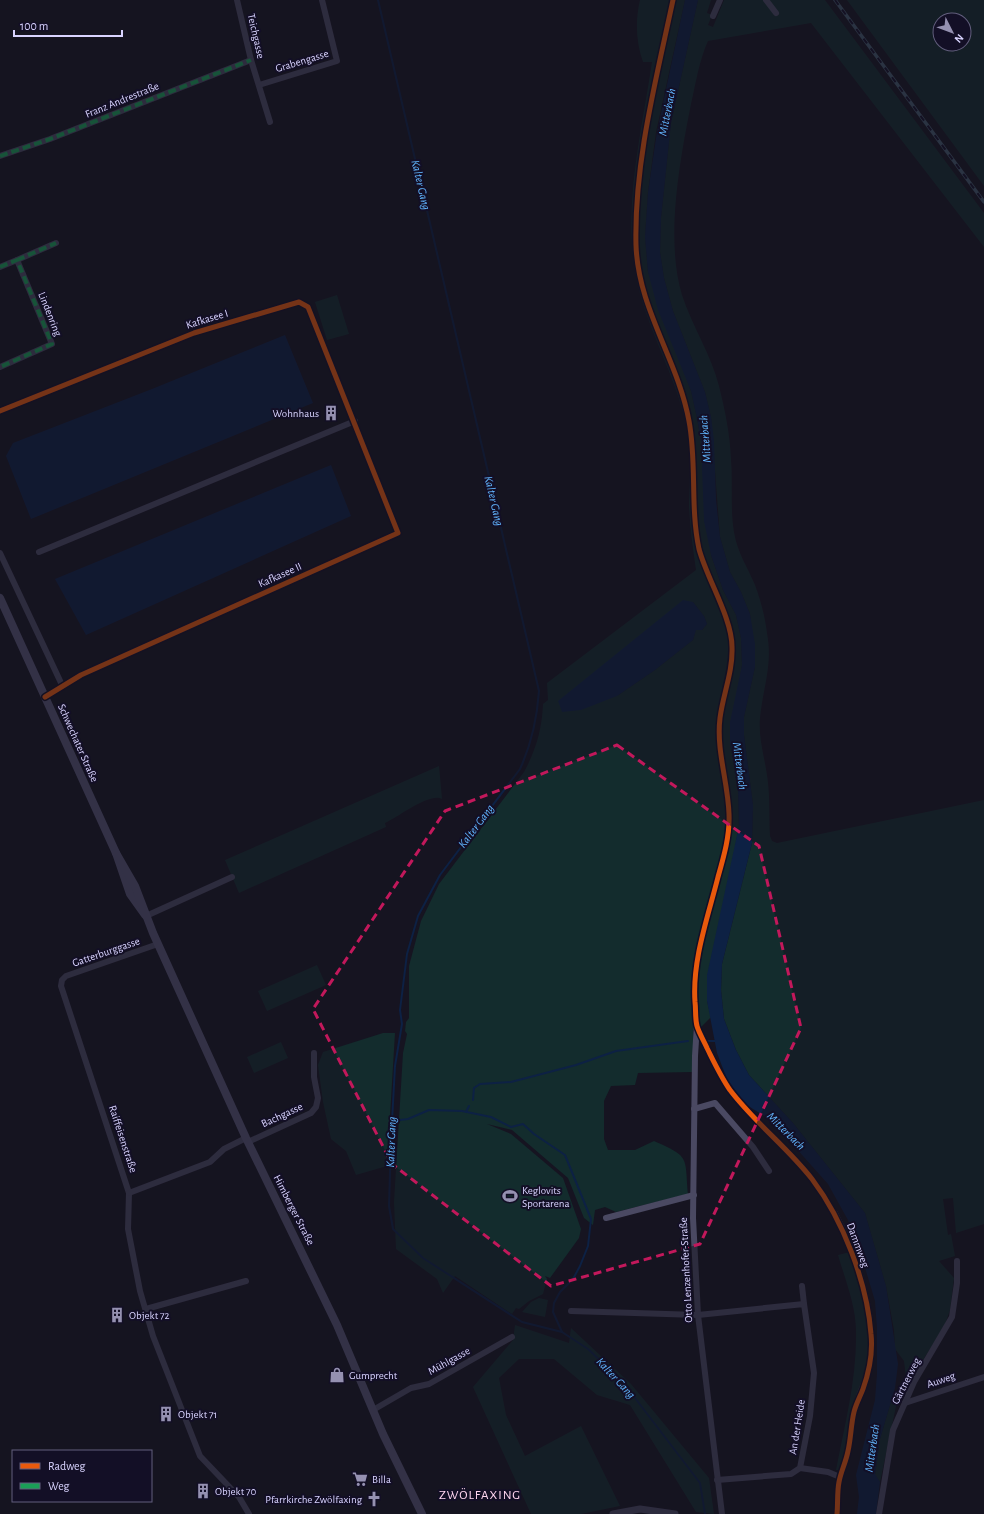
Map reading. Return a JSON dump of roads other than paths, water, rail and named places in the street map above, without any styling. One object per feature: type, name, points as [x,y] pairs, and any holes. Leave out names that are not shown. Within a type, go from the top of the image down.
[{"type":"main road","name":"Schwechater Straße","points":[[0,598],[116,853],[130,894],[146,916]]},
{"type":"main road","name":"Himberger Straße","points":[[146,916],[247,1140],[338,1325],[373,1410],[422,1514]]},
{"type":"street","name":"Teichgasse","points":[[237,0],[251,60],[270,122]]},
{"type":"street","name":"Grabengasse","points":[[259,85],[337,61],[322,0]]},
{"type":"street","points":[[713,16],[720,0]]},
{"type":"street","points":[[766,0],[776,13]]},
{"type":"street","name":"Franz Andrestraße","points":[[0,156],[50,139],[251,60]]},
{"type":"street","points":[[0,267],[56,243]]},
{"type":"street","name":"Lindenring","points":[[0,368],[52,344],[18,260]]},
{"type":"street","name":"Kafkasee I","points":[[0,412],[194,333],[299,302],[308,307],[355,421]]},
{"type":"street","points":[[39,552],[355,421]]},
{"type":"street","name":"Kafkasee II","points":[[62,686],[81,674],[398,533],[355,421]]},
{"type":"street","points":[[0,553],[62,686],[45,697]]},
{"type":"street","points":[[146,916],[232,877]]},
{"type":"street","name":"Gatterburggasse","points":[[62,980],[66,976],[158,944]]},
{"type":"street","name":"Raiffeisenstraße","points":[[62,980],[61,986],[129,1193],[128,1229],[140,1291],[153,1336],[200,1456],[239,1497],[248,1514]]},
{"type":"street","name":"Otto Lenzenhofer-Straße","points":[[696,1024],[694,1195],[698,1315],[722,1514]]},
{"type":"street","name":"Bachgasse","points":[[129,1193],[210,1162],[219,1152],[311,1113],[316,1106],[318,1098],[314,1077],[314,1053]]},
{"type":"street","points":[[694,1109],[715,1103],[733,1126],[753,1146],[769,1171]]},
{"type":"street","points":[[606,1218],[694,1195]]},
{"type":"street","name":"Dammweg","points":[[835,1213],[847,1237],[861,1283],[872,1338],[870,1362],[865,1385],[854,1412],[848,1454],[840,1478],[837,1514]]},
{"type":"street","name":"Gärtnerweg","points":[[879,1514],[893,1430],[914,1382],[952,1317],[958,1283],[957,1261]]},
{"type":"street","points":[[146,1309],[246,1281]]},
{"type":"street","name":"An der Heide","points":[[717,1480],[791,1474],[800,1468],[810,1416],[814,1373],[802,1286]]},
{"type":"street","points":[[571,1311],[698,1315],[804,1304]]},
{"type":"street","name":"Mühlgasse","points":[[373,1410],[411,1388],[429,1384],[512,1337]]},
{"type":"street","name":"Auweg","points":[[905,1403],[984,1377]]},
{"type":"street","points":[[800,1468],[828,1472],[840,1478]]},
{"type":"street","points":[[613,1514],[640,1509],[675,1514]]},
{"type":"water","name":"Mitterbach","points":[[685,0],[698,0],[671,123],[661,218],[660,252],[664,278],[673,311],[705,392],[711,417],[714,440],[716,500],[720,537],[730,572],[741,592],[750,614],[755,644],[755,667],[744,717],[744,735],[753,805],[752,843],[722,964],[721,990],[724,1019],[736,1050],[749,1075],[793,1123],[865,1213],[886,1286],[898,1364],[895,1388],[880,1439],[875,1474],[880,1482],[876,1514],[857,1514],[859,1497],[856,1475],[875,1400],[877,1374],[877,1328],[875,1301],[864,1264],[848,1220],[828,1184],[771,1120],[745,1104],[727,1079],[717,1053],[707,1001],[707,975],[739,826],[738,786],[730,743],[730,722],[742,665],[741,638],[736,615],[723,590],[711,555],[704,521],[701,441],[697,418],[691,391],[658,310],[648,272],[645,237],[648,192],[657,132]]},
{"type":"water","points":[[285,335],[313,403],[31,519],[6,456],[13,443]]},
{"type":"water","points":[[331,465],[351,516],[86,635],[55,579]]},
{"type":"water","points":[[683,600],[693,602],[704,616],[707,624],[702,630],[696,630],[693,640],[655,670],[617,696],[581,710],[562,712],[558,701]]},
{"type":"waterway","name":"Kalter Gang","points":[[378,0],[539,691],[533,731],[528,750],[520,769],[440,875],[418,916],[407,954],[400,1010],[402,1024],[395,1066],[391,1140],[389,1206],[393,1229],[423,1258],[522,1322],[562,1332],[588,1349],[622,1381],[700,1483],[705,1514]]},
{"type":"waterway","points":[[473,1100],[474,1088],[480,1084],[511,1082],[576,1065],[616,1051],[688,1041]]},
{"type":"waterway","points":[[708,1041],[715,1041]]},
{"type":"waterway","points":[[466,1112],[469,1106]]},
{"type":"waterway","points":[[392,1121],[408,1119],[429,1110],[462,1111],[491,1117],[511,1127],[523,1124],[534,1134],[565,1155],[591,1219],[588,1246],[580,1266],[573,1279],[560,1292],[554,1303],[553,1312],[562,1332]]},
{"type":"railway","points":[[835,0],[984,202]]},
{"type":"place","name":"Wohnhaus","points":[[331,413]]},
{"type":"place","name":"Keglovits Sportarena","points":[[510,1196]]},
{"type":"place","name":"Objekt 72","points":[[117,1315]]},
{"type":"place","name":"Gumprecht","points":[[337,1375]]},
{"type":"place","name":"Objekt 71","points":[[166,1414]]},
{"type":"place","name":"Billa","points":[[360,1479]]},
{"type":"place","name":"Objekt 70","points":[[203,1491]]},
{"type":"place","name":"Pfarrkirche Zwölfaxing","points":[[374,1499]]},
{"type":"district","name":"ZWÖLFAXING","points":[[480,1495]]}]
